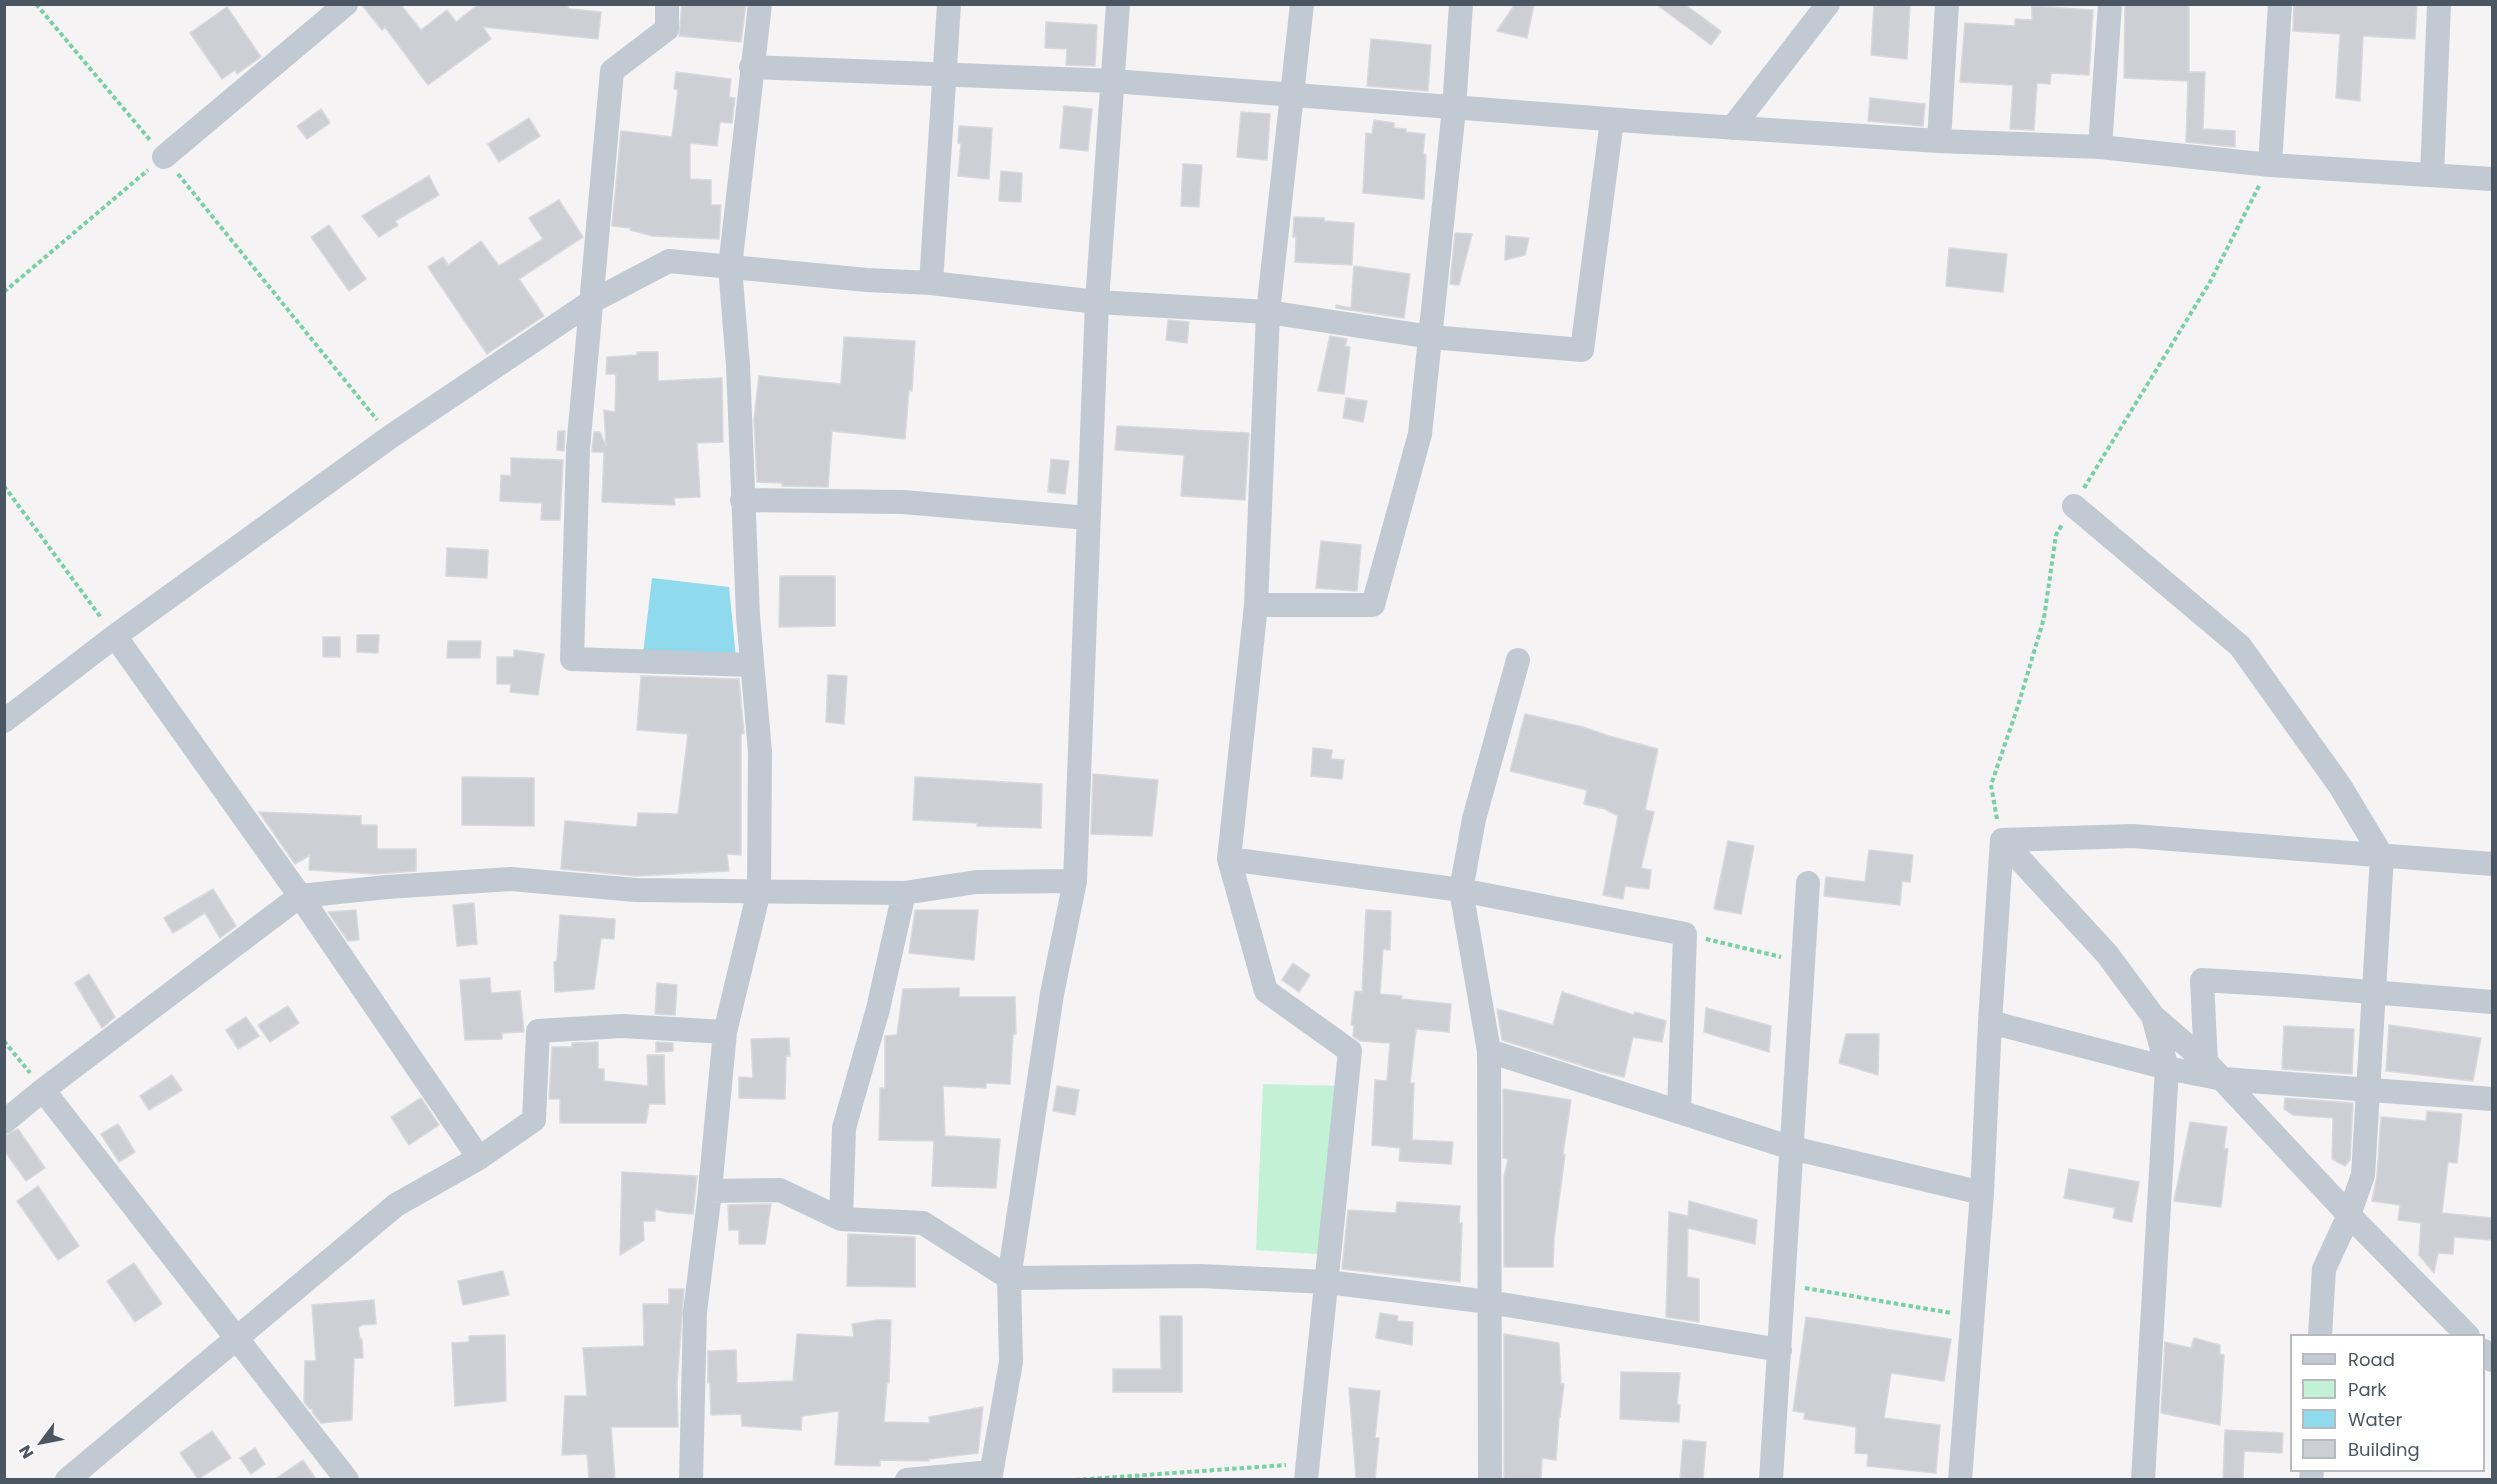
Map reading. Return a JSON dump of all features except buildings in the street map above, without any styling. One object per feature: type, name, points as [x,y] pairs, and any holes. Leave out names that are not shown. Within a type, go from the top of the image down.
[{"type":"street","points":[[164,157],[346,4]]},
{"type":"street","points":[[667,4],[668,29],[612,71],[578,450],[572,659],[752,665]]},
{"type":"street","points":[[691,1479],[695,1312],[710,1191],[725,1032],[759,891],[760,752],[752,665],[742,500],[738,365],[730,267],[751,67],[760,4]]},
{"type":"street","points":[[931,283],[949,4]]},
{"type":"street","points":[[907,1479],[991,1476],[1011,1362],[1009,1278],[1052,994],[1075,880],[1096,302],[1118,4]]},
{"type":"street","points":[[1302,4],[1268,312],[1256,605],[1229,859],[1266,991],[1350,1051],[1307,1471]]},
{"type":"street","points":[[1256,605],[1373,605],[1420,434],[1454,109],[1461,4]]},
{"type":"street","points":[[1732,128],[1828,4]]},
{"type":"street","points":[[1939,141],[1947,4]]},
{"type":"street","points":[[2100,147],[2110,4]]},
{"type":"street","points":[[2270,165],[2280,4]]},
{"type":"street","points":[[2432,175],[2439,4]]},
{"type":"street","points":[[751,67],[1113,81],[1612,120],[1939,141],[2100,147],[2270,165],[2493,179]]},
{"type":"street","points":[[4,721],[115,636],[390,437],[591,302],[669,261],[867,280],[931,283],[1096,302],[1268,312],[1431,337],[1582,350],[1612,120]]},
{"type":"street","points":[[742,500],[903,502],[1088,518]]},
{"type":"street","points":[[2074,506],[2240,646],[2340,786],[2382,856],[2363,1175],[2349,1215],[2324,1269],[2320,1334]]},
{"type":"street","points":[[115,636],[300,896],[479,1158]]},
{"type":"street","points":[[1490,1479],[1488,1052],[1461,890],[1474,819],[1518,660]]},
{"type":"street","points":[[2002,840],[2133,836],[2493,864]]},
{"type":"street","points":[[2002,840],[2107,954],[2153,1016],[2214,1071],[2349,1215],[2468,1334]]},
{"type":"street","points":[[1960,1479],[1983,1193],[1990,1022],[2002,840]]},
{"type":"street","points":[[1229,859],[1461,890],[1685,934],[1679,1112]]},
{"type":"street","points":[[4,1122],[300,896],[387,887],[511,879],[636,890],[904,893],[976,882],[1075,880]]},
{"type":"street","points":[[1771,1479],[1808,883]]},
{"type":"street","points":[[841,1219],[844,1128],[878,1009],[904,893]]},
{"type":"street","points":[[2214,1071],[2202,980],[2493,1002]]},
{"type":"street","points":[[2143,1479],[2168,1068],[2153,1016]]},
{"type":"street","points":[[1990,1022],[2168,1068],[2214,1071],[2368,1090],[2493,1099]]},
{"type":"street","points":[[67,1479],[396,1205],[479,1158],[534,1120],[538,1031],[622,1026],[725,1032]]},
{"type":"street","points":[[1488,1052],[1792,1148],[1983,1193]]},
{"type":"street","points":[[43,1090],[347,1479]]},
{"type":"street","points":[[710,1191],[780,1190],[841,1219],[923,1223],[1009,1278],[1200,1276],[1327,1282],[1489,1302],[1779,1350]]},
{"type":"path","points":[[36,4],[164,157],[390,437]]},
{"type":"path","points":[[4,292],[164,157]]},
{"type":"path","points":[[2002,840],[1990,785],[2018,706],[2044,618],[2056,535],[2210,282],[2270,165]]},
{"type":"path","points":[[4,486],[115,636]]},
{"type":"path","points":[[1685,934],[1803,962]]},
{"type":"path","points":[[4,1041],[43,1090]]},
{"type":"path","points":[[1784,1284],[1973,1316]]},
{"type":"path","points":[[1075,1479],[1307,1471]]},
{"type":"green space","points":[[1263,1084],[1341,1086],[1332,1255],[1256,1250]]},
{"type":"water","points":[[652,578],[729,587],[736,658],[643,654]]}]
